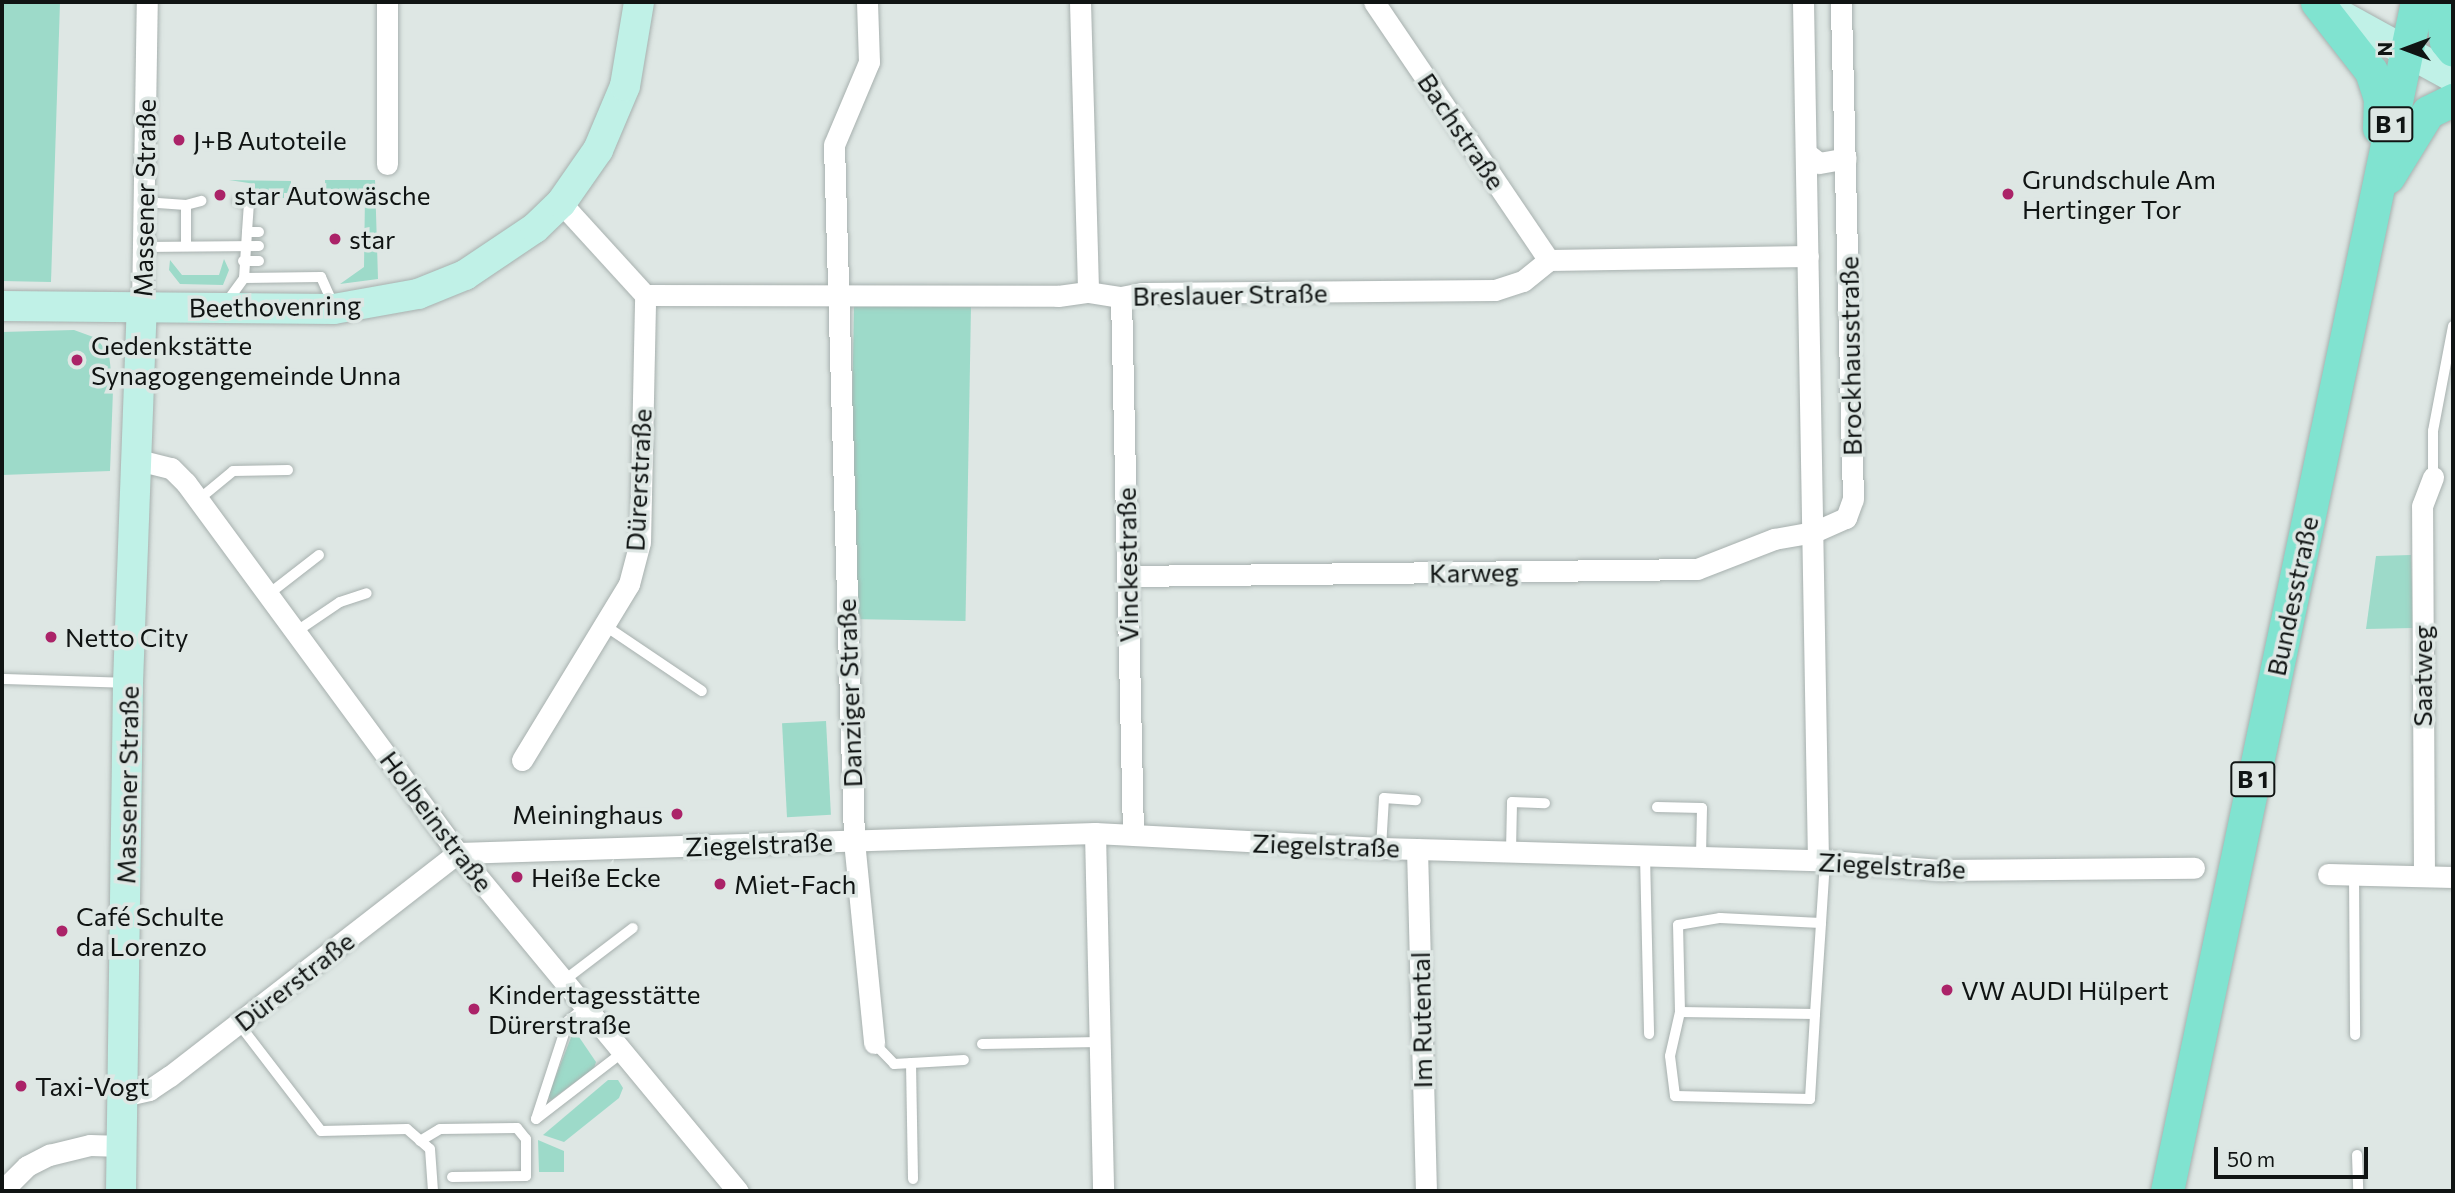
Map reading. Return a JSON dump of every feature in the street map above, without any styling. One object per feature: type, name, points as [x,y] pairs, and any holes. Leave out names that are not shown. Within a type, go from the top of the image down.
[{"type":"main road","name":"Beethovenring","points":[[2,306],[334,309],[406,297],[466,275],[513,247],[561,203],[614,118],[633,52],[639,2]]},
{"type":"main road","points":[[2317,2],[2453,77]]},
{"type":"main road","points":[[2317,2],[2371,71],[2380,98],[2376,197]]},
{"type":"main road","name":"Bundesstraße","points":[[2167,1191],[2417,2]]},
{"type":"main road","points":[[2441,2],[2446,41],[2453,50]]},
{"type":"main road","points":[[2376,197],[2428,112],[2453,100]]},
{"type":"main road","name":"Massener Straße","points":[[121,1191],[128,683],[142,307]]},
{"type":"street","name":"Massener Straße","points":[[142,307],[147,2]]},
{"type":"street","points":[[387,2],[387,164]]},
{"type":"street","name":"Danziger Straße","points":[[867,2],[869,62],[834,145],[836,295],[854,841],[874,1043]]},
{"type":"street","points":[[1080,2],[1088,292]]},
{"type":"street","name":"Bachstraße","points":[[1374,2],[1549,260]]},
{"type":"street","name":"Brockhausstraße","points":[[1803,2],[1821,860]]},
{"type":"street","name":"Brockhausstraße","points":[[1814,532],[1846,517],[1853,499],[1841,2]]},
{"type":"street","points":[[1806,153],[1819,163],[1846,158]]},
{"type":"street","points":[[561,203],[645,295]]},
{"type":"street","points":[[1549,260],[1808,256]]},
{"type":"street","name":"Breslauer Straße","points":[[645,295],[1058,296],[1088,292],[1121,297],[1142,293],[1495,290],[1522,281],[1549,260]]},
{"type":"street","name":"Dürerstraße","points":[[522,760],[629,584],[640,542],[645,295]]},
{"type":"street","name":"Vinckestraße","points":[[1121,297],[1132,834]]},
{"type":"street","name":"Holbeinstraße","points":[[138,460],[171,468],[198,500],[270,593],[458,853],[583,1008],[738,1191]]},
{"type":"street","name":"Saatweg","points":[[2424,876],[2422,506],[2433,477]]},
{"type":"street","name":"Karweg","points":[[1128,576],[1697,569],[1774,539],[1814,532]]},
{"type":"street","points":[[1095,833],[1104,1191]]},
{"type":"street","name":"Ziegelstraße","points":[[458,853],[1095,833],[1381,848],[1821,860],[1940,870],[2194,868]]},
{"type":"street","name":"Im Rutental","points":[[1418,849],[1426,1191]]},
{"type":"street","name":"Dürerstraße","points":[[122,1096],[149,1090],[239,1024],[458,853]]},
{"type":"street","points":[[2328,874],[2453,877]]},
{"type":"street","points":[[2,1191],[27,1166],[48,1155],[90,1145],[121,1146]]},
{"type":"lane","points":[[144,202],[186,205],[201,201]]},
{"type":"lane","points":[[223,309],[244,278],[243,246],[253,232],[249,203],[238,201]]},
{"type":"lane","points":[[186,205],[186,246]]},
{"type":"lane","points":[[143,247],[259,246]]},
{"type":"lane","points":[[243,261],[259,261]]},
{"type":"lane","points":[[244,278],[299,270],[321,277],[334,309]]},
{"type":"lane","points":[[2433,477],[2433,431],[2453,326]]},
{"type":"lane","points":[[198,500],[233,471],[288,470]]},
{"type":"lane","points":[[270,593],[319,555]]},
{"type":"lane","points":[[297,631],[340,602],[366,593]]},
{"type":"lane","points":[[604,625],[702,691]]},
{"type":"lane","points":[[2,679],[128,683]]},
{"type":"lane","points":[[1381,848],[1384,799],[1416,800]]},
{"type":"lane","points":[[1511,851],[1512,802],[1545,803]]},
{"type":"lane","points":[[1657,807],[1702,808],[1701,857]]},
{"type":"lane","points":[[1645,855],[1649,1034]]},
{"type":"lane","points":[[1821,860],[1821,923],[1810,1099],[1675,1096],[1670,1056],[1680,1012],[1678,925],[1720,918],[1821,923]]},
{"type":"lane","points":[[2354,874],[2355,1035]]},
{"type":"lane","points":[[562,982],[633,928]]},
{"type":"lane","points":[[583,1008],[568,1021],[536,1119],[623,1052]]},
{"type":"lane","points":[[1680,1012],[1815,1014]]},
{"type":"lane","points":[[239,1024],[321,1132],[407,1129],[430,1149],[433,1191]]},
{"type":"lane","points":[[982,1044],[1100,1042]]},
{"type":"lane","name":"Danziger Straße","points":[[874,1043],[894,1064],[964,1060]]},
{"type":"lane","points":[[911,1063],[913,1179]]},
{"type":"lane","points":[[420,1141],[440,1129],[517,1128],[526,1139],[526,1176],[453,1177]]},
{"type":"lane","points":[[2357,1155],[2358,1191]]},
{"type":"green space","points":[[2,2],[60,2],[51,282],[2,281]]},
{"type":"green space","points":[[229,180],[291,181],[291,193],[284,193],[284,198],[255,197],[255,184]]},
{"type":"green space","points":[[325,180],[375,180],[378,279],[340,284],[364,267],[365,195],[335,195],[335,189],[325,189]]},
{"type":"green space","points":[[224,259],[229,270],[223,285],[180,284],[169,270],[170,260],[182,275],[219,275]]},
{"type":"green space","points":[[854,305],[971,307],[966,621],[849,619]]},
{"type":"green space","points":[[74,330],[96,338],[109,354],[113,390],[110,471],[2,475],[2,332]]},
{"type":"green space","points":[[2411,555],[2413,628],[2366,629],[2376,556]]},
{"type":"green space","points":[[826,721],[831,815],[787,817],[782,723]]},
{"type":"green space","points":[[577,1034],[596,1062],[594,1068],[551,1100],[548,1096],[572,1035]]},
{"type":"green space","points":[[608,1080],[618,1080],[623,1088],[619,1098],[564,1142],[543,1135]]},
{"type":"green space","points":[[538,1140],[564,1151],[564,1172],[539,1172]]},
{"type":"place","name":"J+B Autoteile","points":[[179,140]]},
{"type":"place","name":"Grundschule Am Hertinger Tor","points":[[2008,194]]},
{"type":"place","name":"star Autowäsche","points":[[220,195]]},
{"type":"place","name":"star","points":[[335,239]]},
{"type":"place","name":"Gedenkstätte Synagogengemeinde Unna","points":[[77,360]]},
{"type":"place","name":"Netto City","points":[[51,637]]},
{"type":"place","name":"Meininghaus","points":[[677,814]]},
{"type":"place","name":"Heiße Ecke","points":[[517,877]]},
{"type":"place","name":"Miet-Fach","points":[[720,884]]},
{"type":"place","name":"Café Schulte da Lorenzo","points":[[62,931]]},
{"type":"place","name":"VW AUDI Hülpert","points":[[1947,990]]},
{"type":"place","name":"Kindertagesstätte Dürerstraße","points":[[474,1009]]},
{"type":"place","name":"Taxi-Vogt","points":[[21,1086]]}]
